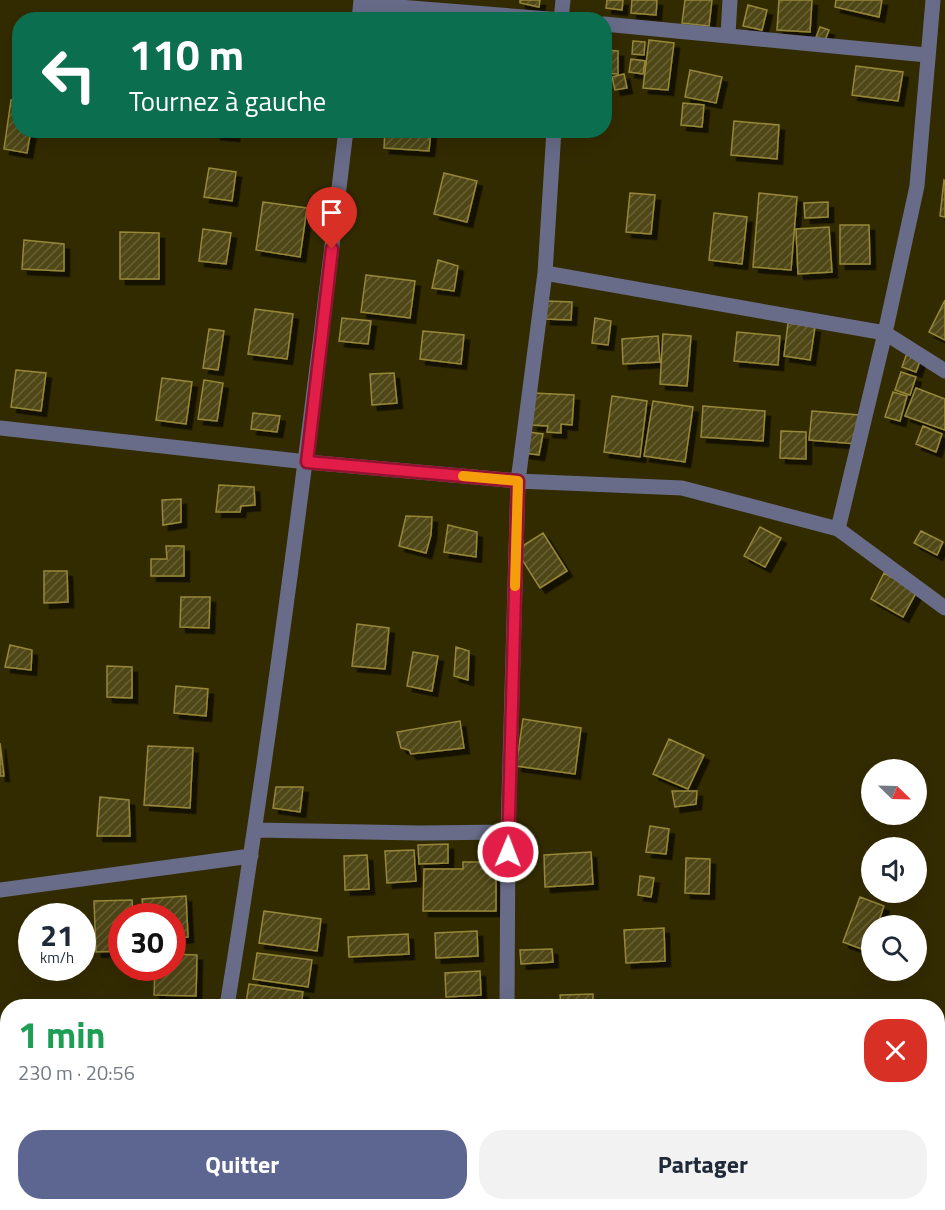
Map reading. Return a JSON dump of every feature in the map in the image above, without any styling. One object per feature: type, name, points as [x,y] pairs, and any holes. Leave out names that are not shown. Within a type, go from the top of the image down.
[{"type":"street","points":[[728,35],[730,0]]},
{"type":"street","points":[[838,529],[885,333],[917,186],[933,0]]},
{"type":"street","points":[[361,2],[479,12]]},
{"type":"street","points":[[612,25],[927,55]]},
{"type":"street","points":[[228,999],[255,830],[307,462],[345,138]]},
{"type":"street","points":[[507,999],[508,832],[518,481],[545,273],[553,138]]},
{"type":"street","points":[[545,273],[885,333],[945,371]]},
{"type":"street","points":[[0,428],[307,462],[518,481],[682,488],[838,529],[945,608]]},
{"type":"street","points":[[255,830],[508,832]]},
{"type":"street","points":[[0,890],[251,856]]},
{"type":"building","points":[[520,0],[540,0],[539,7],[520,3]]},
{"type":"building","points":[[607,0],[623,0],[622,10],[606,8]]},
{"type":"building","points":[[632,0],[657,0],[656,15],[631,13]]},
{"type":"building","points":[[685,0],[712,0],[709,26],[682,23]]},
{"type":"building","points":[[779,0],[812,0],[810,32],[777,30]]},
{"type":"building","points":[[836,0],[882,0],[879,17],[835,7]]},
{"type":"building","points":[[748,5],[767,10],[762,30],[743,26]]},
{"type":"building","points":[[820,27],[829,30],[824,43],[815,40]]},
{"type":"building","points":[[649,40],[674,43],[668,90],[643,88]]},
{"type":"building","points":[[633,41],[645,42],[644,55],[632,54]]},
{"type":"building","points":[[612,51],[618,51],[618,74],[612,74]]},
{"type":"building","points":[[631,59],[645,61],[643,74],[629,72]]},
{"type":"building","points":[[856,66],[903,72],[898,101],[852,95]]},
{"type":"building","points":[[690,70],[722,77],[716,103],[685,97]]},
{"type":"building","points":[[624,74],[627,88],[615,90],[612,77]]},
{"type":"building","points":[[12,100],[12,138],[30,138],[27,153],[4,149]]},
{"type":"building","points":[[683,103],[704,105],[702,127],[681,125]]},
{"type":"building","points":[[734,121],[779,125],[777,159],[731,155]]},
{"type":"building","points":[[385,138],[430,138],[429,151],[384,148]]},
{"type":"building","points":[[209,168],[236,172],[232,201],[204,197]]},
{"type":"building","points":[[444,173],[477,181],[467,222],[434,214]]},
{"type":"building","points":[[945,181],[945,217],[940,216]]},
{"type":"building","points":[[630,193],[655,195],[651,234],[626,232]]},
{"type":"building","points":[[759,193],[797,197],[791,270],[753,267]]},
{"type":"building","points":[[263,202],[307,208],[300,257],[256,250]]},
{"type":"building","points":[[828,202],[828,217],[805,218],[804,203]]},
{"type":"building","points":[[714,213],[747,217],[742,264],[709,260]]},
{"type":"building","points":[[840,225],[869,225],[870,264],[840,264]]},
{"type":"building","points":[[829,227],[832,272],[798,274],[796,229]]},
{"type":"building","points":[[203,229],[231,233],[226,264],[199,261]]},
{"type":"building","points":[[120,232],[159,233],[159,279],[120,279]]},
{"type":"building","points":[[24,240],[64,244],[64,271],[22,269]]},
{"type":"building","points":[[438,260],[458,266],[454,291],[432,288]]},
{"type":"building","points":[[366,275],[415,281],[410,318],[361,312]]},
{"type":"building","points":[[945,300],[945,340],[929,332]]},
{"type":"building","points":[[546,301],[572,302],[571,320],[545,319]]},
{"type":"building","points":[[255,309],[293,314],[287,359],[248,354]]},
{"type":"building","points":[[342,318],[371,321],[368,344],[339,341]]},
{"type":"building","points":[[595,318],[611,321],[608,345],[592,343]]},
{"type":"building","points":[[788,323],[815,327],[810,360],[784,356]]},
{"type":"building","points":[[209,329],[224,331],[218,370],[203,368]]},
{"type":"building","points":[[423,331],[464,335],[461,364],[420,359]]},
{"type":"building","points":[[737,332],[780,336],[778,365],[734,361]]},
{"type":"building","points":[[663,334],[691,336],[687,386],[660,384]]},
{"type":"building","points":[[658,336],[660,362],[623,364],[622,339]]},
{"type":"building","points":[[907,353],[921,358],[916,372],[902,367]]},
{"type":"building","points":[[16,370],[46,373],[41,411],[11,407]]},
{"type":"building","points":[[901,372],[916,377],[910,395],[895,390]]},
{"type":"building","points":[[394,373],[397,403],[372,405],[370,374]]},
{"type":"building","points":[[162,378],[192,382],[186,424],[156,420]]},
{"type":"building","points":[[204,380],[223,383],[217,421],[198,419]]},
{"type":"building","points":[[916,388],[945,399],[945,430],[905,416]]},
{"type":"building","points":[[893,392],[907,396],[900,421],[885,417]]},
{"type":"building","points":[[533,393],[574,395],[572,425],[561,424],[561,433],[547,432],[548,426],[532,425]]},
{"type":"building","points":[[612,396],[647,401],[640,457],[604,452]]},
{"type":"building","points":[[653,401],[693,407],[685,462],[644,456]]},
{"type":"building","points":[[703,406],[765,411],[763,441],[701,437]]},
{"type":"building","points":[[812,411],[859,415],[857,444],[809,440]]},
{"type":"building","points":[[253,413],[280,416],[277,432],[251,429]]},
{"type":"building","points":[[923,426],[942,434],[936,452],[916,444]]},
{"type":"building","points":[[781,431],[806,432],[806,459],[780,458]]},
{"type":"building","points":[[528,432],[543,434],[539,455],[524,453]]},
{"type":"building","points":[[219,485],[254,487],[255,505],[241,506],[240,512],[216,512]]},
{"type":"building","points":[[181,499],[181,522],[163,525],[162,500]]},
{"type":"building","points":[[406,516],[432,517],[431,535],[426,553],[399,546]]},
{"type":"building","points":[[448,525],[477,532],[476,557],[444,552]]},
{"type":"building","points":[[760,527],[781,538],[765,567],[744,556]]},
{"type":"building","points":[[921,531],[943,542],[937,555],[914,543]]},
{"type":"building","points":[[543,533],[567,571],[540,588],[516,550]]},
{"type":"building","points":[[166,546],[184,546],[184,576],[151,576],[151,559],[167,559]]},
{"type":"building","points":[[44,571],[67,571],[68,602],[44,603]]},
{"type":"building","points":[[884,573],[917,591],[903,617],[871,599]]},
{"type":"building","points":[[181,597],[210,597],[209,628],[180,627]]},
{"type":"building","points":[[357,624],[389,628],[385,669],[352,666]]},
{"type":"building","points":[[10,645],[32,650],[31,670],[5,667]]},
{"type":"building","points":[[456,647],[469,651],[468,680],[454,676]]},
{"type":"building","points":[[413,652],[438,656],[432,691],[407,686]]},
{"type":"building","points":[[107,666],[132,667],[132,698],[107,697]]},
{"type":"building","points":[[176,686],[208,689],[206,716],[174,713]]},
{"type":"building","points":[[523,719],[581,728],[575,774],[516,766]]},
{"type":"building","points":[[460,721],[464,748],[411,754],[409,750],[401,748],[397,732]]},
{"type":"building","points":[[669,739],[704,755],[688,789],[653,774]]},
{"type":"building","points":[[0,743],[4,776],[0,776]]},
{"type":"building","points":[[148,746],[193,748],[190,808],[144,805]]},
{"type":"building","points":[[276,787],[303,787],[300,812],[273,808]]},
{"type":"building","points":[[672,791],[697,791],[696,804],[675,807]]},
{"type":"building","points":[[100,797],[129,800],[130,836],[97,836]]},
{"type":"building","points":[[650,826],[669,829],[666,854],[646,852]]},
{"type":"building","points":[[448,844],[448,863],[419,864],[418,845]]},
{"type":"building","points":[[414,850],[416,881],[387,883],[385,851]]},
{"type":"building","points":[[591,852],[593,884],[545,887],[544,855]]},
{"type":"building","points":[[367,855],[369,889],[345,890],[344,856]]},
{"type":"building","points":[[686,858],[710,859],[709,894],[685,893]]},
{"type":"building","points":[[463,862],[496,862],[496,911],[423,911],[424,869],[463,869]]},
{"type":"building","points":[[640,876],[654,878],[651,897],[638,895]]},
{"type":"building","points":[[186,896],[188,937],[186,937],[186,903],[142,903],[142,899]]},
{"type":"building","points":[[860,897],[861,903],[876,903],[884,906],[881,915],[861,915],[861,949],[843,942]]},
{"type":"building","points":[[132,900],[132,903],[108,903],[108,952],[96,952],[96,903],[94,901]]},
{"type":"building","points":[[264,911],[321,919],[317,951],[259,943]]},
{"type":"building","points":[[664,928],[665,961],[626,963],[624,930]]},
{"type":"building","points":[[477,931],[478,956],[436,958],[435,933]]},
{"type":"building","points":[[408,934],[409,954],[349,957],[348,937]]},
{"type":"building","points":[[552,949],[553,962],[521,964],[520,950]]},
{"type":"building","points":[[257,953],[312,960],[308,987],[253,979]]},
{"type":"building","points":[[186,955],[197,955],[196,996],[154,995],[155,981],[186,981]]},
{"type":"building","points":[[480,971],[481,995],[446,997],[445,973]]},
{"type":"building","points":[[249,984],[303,992],[302,999],[247,999]]},
{"type":"building","points":[[593,994],[593,999],[560,999],[560,995]]},
{"type":"slow traffic","points":[[463,476],[518,481],[515,586]]},
{"type":"route","points":[[332,249],[307,462],[518,481],[508,852]]}]
